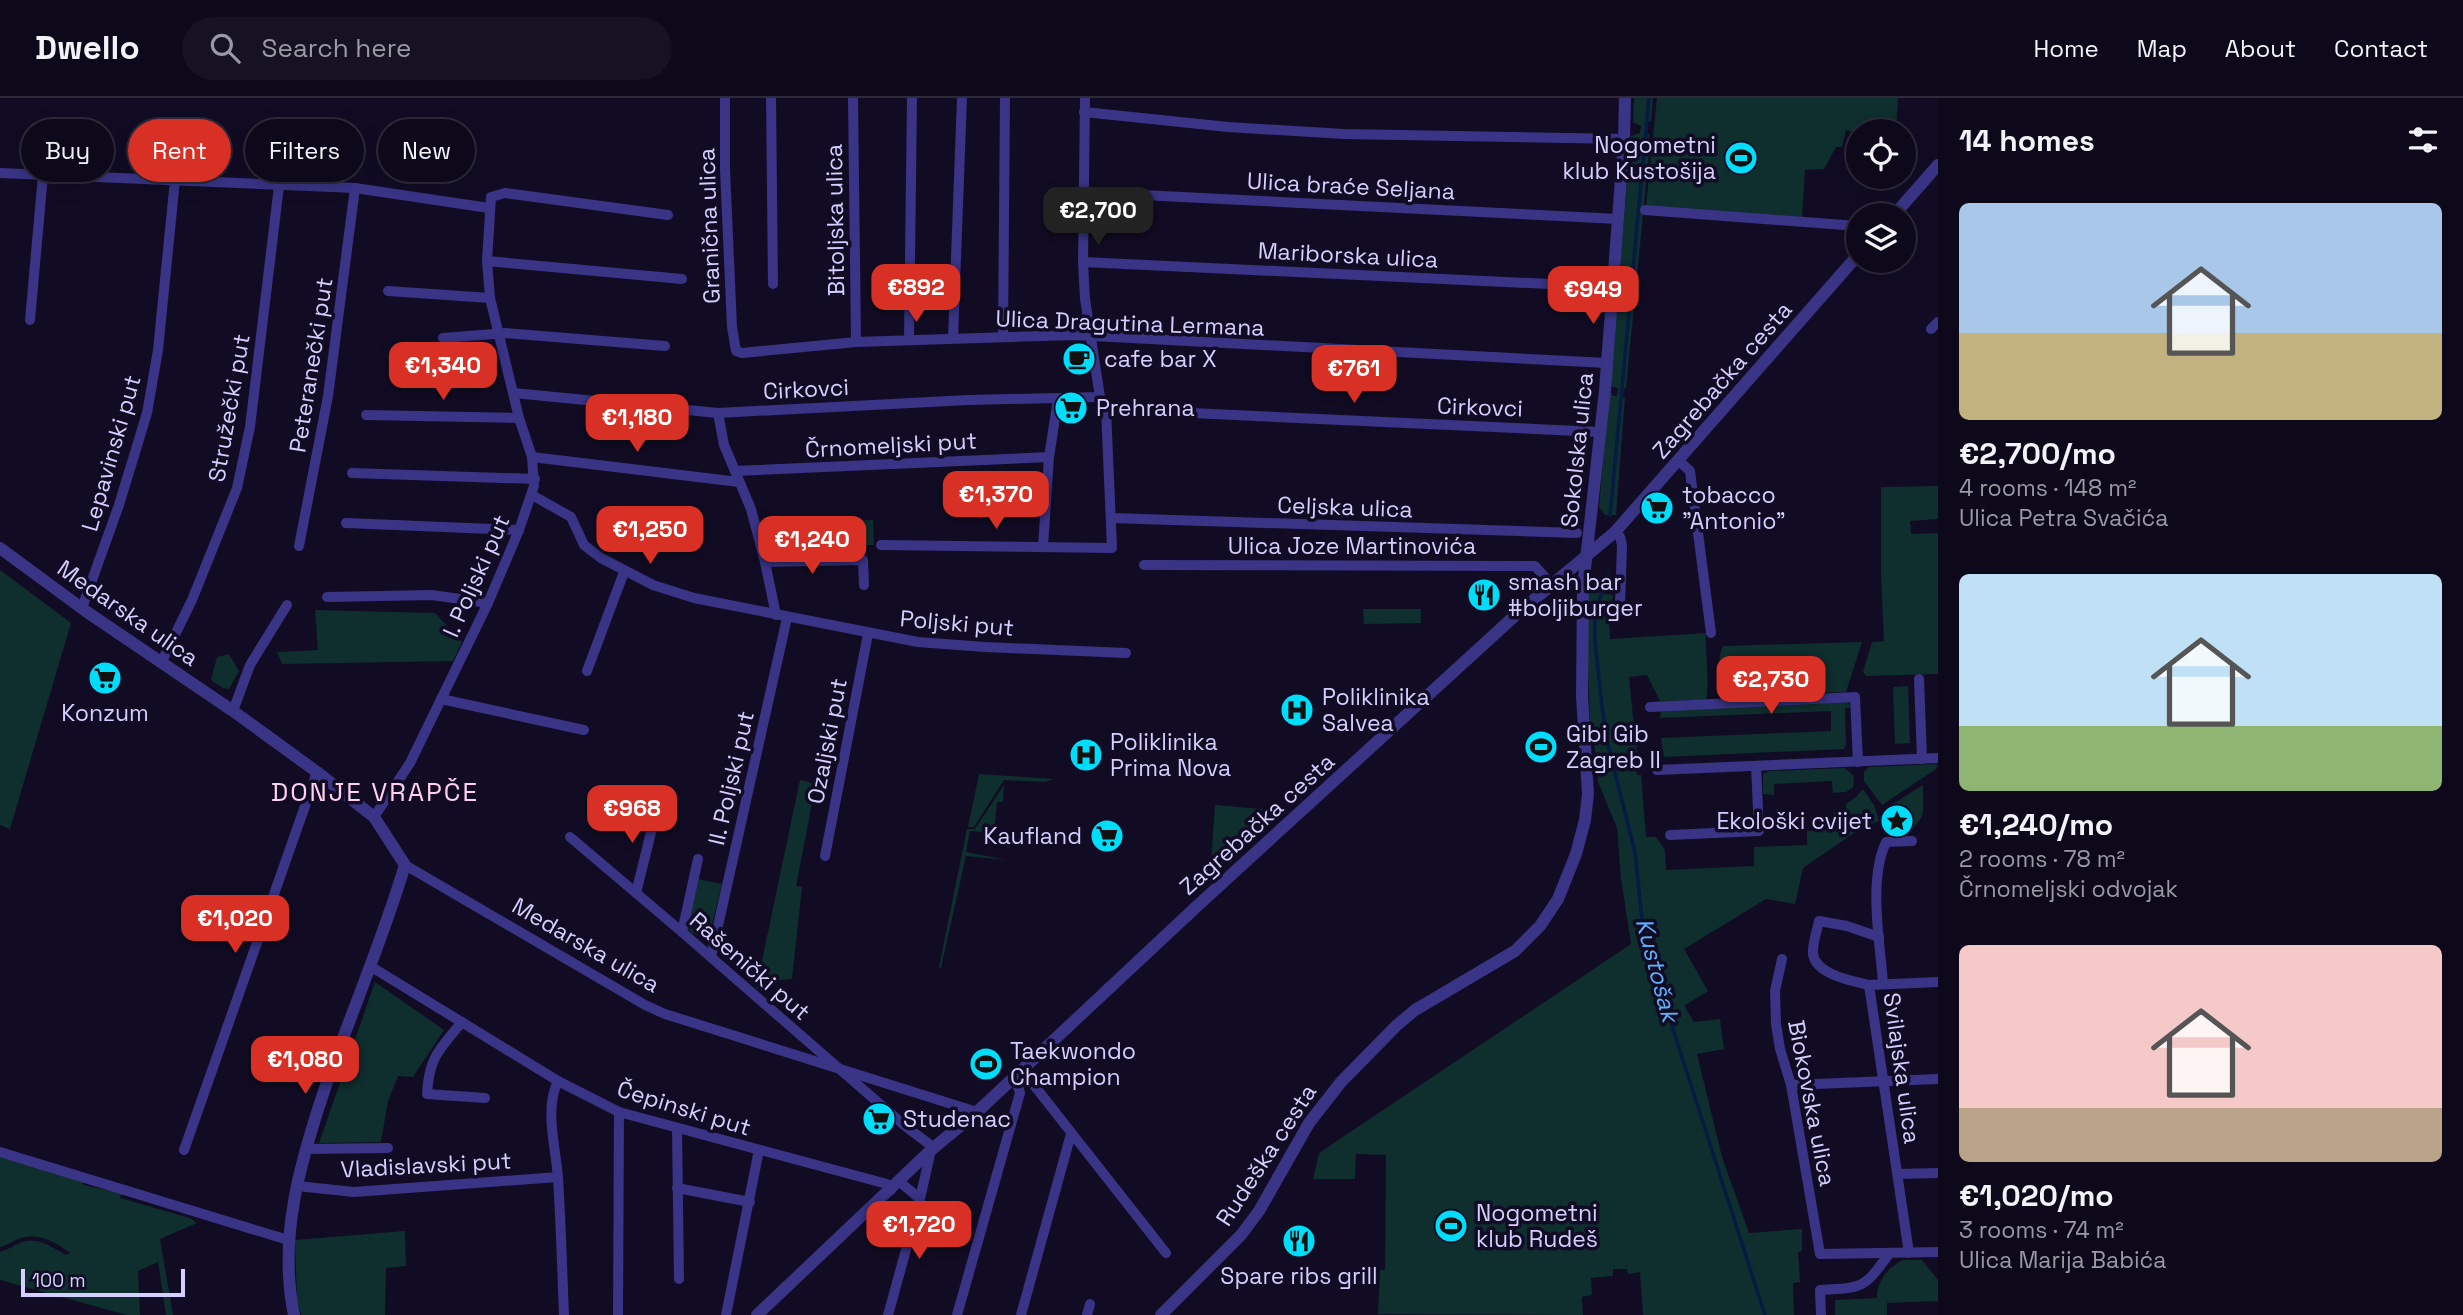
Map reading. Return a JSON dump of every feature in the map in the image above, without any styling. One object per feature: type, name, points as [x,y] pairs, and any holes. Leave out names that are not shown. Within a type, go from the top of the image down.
[{"type":"street","name":"Granična ulica","points":[[725,98],[730,304],[736,351]]},
{"type":"street","points":[[771,98],[773,284]]},
{"type":"street","name":"Bitoljska ulica","points":[[853,98],[856,342]]},
{"type":"street","points":[[909,339],[912,98]]},
{"type":"street","points":[[953,338],[962,98]]},
{"type":"street","points":[[1003,337],[1005,98]]},
{"type":"street","points":[[881,545],[1112,548],[1106,409],[1100,397],[1090,337],[1083,262],[1084,98]]},
{"type":"street","name":"Sokolska ulica","points":[[1587,555],[1607,363],[1625,98]]},
{"type":"street","points":[[1084,112],[1228,127],[1344,134],[1624,139]]},
{"type":"street","points":[[1905,203],[1938,165]]},
{"type":"street","points":[[0,173],[21,174]]},
{"type":"street","points":[[30,320],[42,182]]},
{"type":"street","name":"Lepavinski put","points":[[82,608],[119,505],[147,413],[158,350],[175,182]]},
{"type":"street","points":[[210,182],[355,188],[489,208],[491,197],[505,193],[668,215]]},
{"type":"street","name":"Stružečki put","points":[[161,663],[192,600],[237,488],[251,414],[279,186]]},
{"type":"street","name":"Peteranečki put","points":[[299,546],[328,396],[355,188]]},
{"type":"street","name":"Ulica braće Seljana","points":[[1082,192],[1618,219]]},
{"type":"street","name":"I. Poljski put","points":[[374,817],[410,763],[488,603],[532,495],[532,457],[519,418],[490,298],[487,261],[489,208]]},
{"type":"street","points":[[1645,210],[1846,225]]},
{"type":"street","points":[[487,261],[682,279]]},
{"type":"street","name":"Mariborska ulica","points":[[1083,262],[1612,287]]},
{"type":"street","name":"Zagrebačka cesta","points":[[757,1315],[931,1150],[977,1112],[1195,908],[1552,585],[1615,532],[1846,269]]},
{"type":"street","points":[[388,291],[490,298]]},
{"type":"street","points":[[443,338],[499,334],[665,346]]},
{"type":"street","name":"Ulica Dragutina Lermana","points":[[736,351],[752,353],[909,339],[1074,335],[1607,363]]},
{"type":"street","name":"Cirkovci","points":[[513,393],[718,413],[968,400],[1100,397]]},
{"type":"street","points":[[1043,547],[1048,457],[1058,399]]},
{"type":"street","name":"Cirkovci","points":[[1106,409],[1600,432]]},
{"type":"street","name":"II. Poljski put","points":[[711,957],[781,616],[751,509],[724,445],[718,413]]},
{"type":"street","points":[[366,415],[519,418]]},
{"type":"street","points":[[532,457],[739,482]]},
{"type":"street","name":"Črnomeljski put","points":[[735,471],[1048,457]]},
{"type":"street","points":[[1679,461],[1690,471],[1711,633]]},
{"type":"street","points":[[352,472],[534,478]]},
{"type":"street","points":[[532,495],[571,517],[588,550],[624,572],[694,598],[781,616]]},
{"type":"street","name":"Celjska ulica","points":[[1112,518],[1577,533]]},
{"type":"street","points":[[346,523],[519,530]]},
{"type":"street","points":[[1615,532],[1622,545],[1620,604]]},
{"type":"street","name":"Medarska ulica","points":[[0,548],[317,772],[374,817],[405,865],[645,1005],[665,1014],[977,1112]]},
{"type":"street","name":"Rudeška cesta","points":[[1161,1315],[1241,1235],[1259,1211],[1309,1123],[1341,1082],[1415,1010],[1515,951],[1541,926],[1558,899],[1576,854],[1588,807],[1581,627],[1587,555]]},
{"type":"street","points":[[765,562],[863,560],[863,585]]},
{"type":"street","name":"Ulica Joze Martinovića","points":[[1144,565],[1535,566],[1552,585]]},
{"type":"street","points":[[587,671],[624,572]]},
{"type":"street","points":[[327,597],[432,595],[488,603]]},
{"type":"street","points":[[233,711],[250,665],[287,605]]},
{"type":"street","name":"Poljski put","points":[[781,616],[918,642],[1126,653]]},
{"type":"street","name":"Ozaljski put","points":[[825,856],[869,634]]},
{"type":"street","points":[[1919,678],[1923,759]]},
{"type":"street","points":[[1650,707],[1855,697],[1858,762]]},
{"type":"street","points":[[441,699],[584,730]]},
{"type":"street","points":[[1657,770],[1938,758]]},
{"type":"street","points":[[1670,835],[1759,831],[1756,766]]},
{"type":"street","points":[[184,1150],[317,772]]},
{"type":"street","points":[[636,893],[658,804]]},
{"type":"street","name":"Rašenički put","points":[[570,837],[929,1144],[931,1150]]},
{"type":"street","name":"Svilajska ulica","points":[[1909,1253],[1869,985],[1883,983],[1877,876],[1881,851],[1886,842],[1913,841]]},
{"type":"street","points":[[682,932],[698,859]]},
{"type":"street","points":[[294,1315],[288,1240],[305,1149],[405,865]]},
{"type":"street","points":[[1869,985],[1835,976],[1815,960],[1813,952],[1819,921],[1847,926],[1879,937]]},
{"type":"street","name":"Biokovska ulica","points":[[1782,959],[1775,991],[1776,1024],[1791,1085],[1820,1255],[1889,1254]]},
{"type":"street","name":"Čepinski put","points":[[370,966],[558,1081],[619,1112],[895,1186]]},
{"type":"street","points":[[1883,983],[1938,982]]},
{"type":"street","points":[[462,1022],[430,1064],[427,1094],[485,1098]]},
{"type":"street","points":[[1019,1073],[1166,1253]]},
{"type":"street","points":[[957,1315],[1020,1093],[1019,1073]]},
{"type":"street","points":[[1791,1085],[1938,1079]]},
{"type":"street","points":[[558,1081],[552,1103],[564,1315]]},
{"type":"street","points":[[618,1315],[619,1112]]},
{"type":"street","points":[[677,1128],[679,1279]]},
{"type":"street","points":[[1021,1315],[1071,1134]]},
{"type":"street","points":[[305,1149],[388,1148]]},
{"type":"street","points":[[726,1315],[759,1150]]},
{"type":"street","points":[[888,1315],[931,1150]]},
{"type":"street","points":[[0,1152],[288,1240]]},
{"type":"street","points":[[1898,1174],[1938,1172]]},
{"type":"street","name":"Vladislavski put","points":[[297,1186],[354,1192],[558,1177]]},
{"type":"street","points":[[895,1186],[920,1199]]},
{"type":"street","points":[[677,1188],[750,1202]]},
{"type":"street","points":[[1821,1315],[1821,1290],[1858,1288],[1873,1276],[1889,1254],[1938,1251]]},
{"type":"street","points":[[1087,1315],[1090,1304]]},
{"type":"green space","points":[[1634,98],[1653,98],[1647,134],[1650,143],[1623,397],[1616,515],[1605,515],[1599,507],[1609,394],[1617,396],[1618,388],[1610,386],[1631,136],[1640,133],[1641,126],[1633,122]]},
{"type":"green space","name":"Nogometni klub Kustošija","points":[[1657,98],[1898,98],[1897,119],[1846,119],[1842,147],[1836,147],[1824,169],[1805,170],[1802,218],[1646,207]]},
{"type":"green space","points":[[1938,486],[1938,519],[1910,521],[1911,534],[1938,533],[1938,674],[1866,676],[1863,672],[1872,642],[1884,641],[1881,487]]},
{"type":"green space","points":[[873,520],[874,545],[796,547],[795,522]]},
{"type":"green space","points":[[0,570],[71,623],[10,829],[0,825]]},
{"type":"green space","points":[[1589,591],[1613,595],[1609,618],[1610,639],[1706,633],[1706,700],[1660,701],[1647,675],[1629,677],[1634,727],[1627,729],[1629,742],[1636,742],[1638,762],[1635,762],[1637,775],[1641,775],[1646,837],[1656,837],[1665,850],[1666,870],[1754,866],[1754,847],[1807,845],[1807,831],[1834,830],[1834,812],[1846,811],[1846,804],[1863,789],[1874,805],[1879,821],[1864,826],[1803,868],[1795,904],[1766,899],[1684,949],[1708,991],[1684,1006],[1694,1022],[1720,1019],[1724,1049],[1697,1054],[1722,1157],[1749,1233],[1802,1229],[1802,1251],[1798,1252],[1800,1282],[1793,1283],[1794,1315],[1643,1315],[1640,1272],[1628,1274],[1627,1269],[1613,1269],[1613,1276],[1591,1278],[1592,1295],[1582,1297],[1583,1315],[1378,1314],[1380,1270],[1385,1270],[1386,1155],[1356,1154],[1355,1179],[1313,1179],[1319,1153],[1631,944],[1617,828],[1598,782],[1590,725],[1587,642]]},
{"type":"green space","points":[[1363,609],[1421,609],[1421,623],[1364,624]]},
{"type":"green space","points":[[315,610],[435,613],[462,642],[453,661],[282,664],[277,652],[318,650]]},
{"type":"green space","points":[[1862,642],[1846,692],[1744,695],[1726,682],[1720,669],[1723,646]]},
{"type":"green space","points":[[229,654],[239,671],[229,689],[211,680],[217,657]]},
{"type":"green space","points":[[1908,686],[1910,743],[1895,744],[1893,687]]},
{"type":"green space","points":[[1846,701],[1852,707],[1845,708],[1844,749],[1664,757],[1661,738],[1831,731],[1831,711],[1660,718],[1661,710]]},
{"type":"green space","points":[[1938,764],[1936,769],[1882,805],[1864,781],[1864,772],[1869,767]]},
{"type":"green space","points":[[1845,768],[1854,776],[1853,787],[1846,792],[1833,793],[1832,781],[1774,784],[1774,795],[1763,794],[1763,774],[1770,771]]},
{"type":"green space","points":[[979,774],[1054,779],[1045,782],[1004,780],[974,827],[968,827]]},
{"type":"green space","points":[[800,780],[812,783],[811,787],[815,788],[796,886],[802,887],[792,979],[780,980],[769,990],[764,987],[756,989]]},
{"type":"green space","points":[[1004,785],[1003,802],[997,802],[994,833],[970,831],[966,852],[1007,860],[966,856],[941,968],[939,967],[967,829],[975,829]]},
{"type":"green space","points":[[1923,785],[1921,818],[1909,834],[1889,836],[1885,828],[1885,809]]},
{"type":"green space","points":[[1215,805],[1283,811],[1207,879],[1201,871],[1203,865],[1211,864]]},
{"type":"green space","points":[[698,879],[722,884],[708,940],[691,933],[687,926]]},
{"type":"green space","points":[[375,982],[444,1030],[413,1077],[398,1076],[388,1101],[381,1142],[319,1143]]},
{"type":"green space","points":[[0,1155],[83,1181],[83,1185],[122,1193],[120,1198],[190,1218],[197,1223],[160,1239],[173,1315],[166,1315],[158,1262],[138,1271],[140,1315],[127,1315],[0,1280],[0,1252],[22,1242],[40,1242],[66,1255],[70,1253],[53,1242],[35,1237],[21,1238],[0,1247]]},
{"type":"green space","points":[[405,1231],[406,1266],[386,1268],[385,1315],[301,1315],[297,1299],[295,1240]]},
{"type":"green space","points":[[1903,1260],[1922,1260],[1938,1280],[1938,1301],[1887,1303],[1887,1315],[1835,1315],[1835,1300],[1877,1298],[1884,1276]]},
{"type":"waterway","name":"Kustošak","points":[[1610,516],[1649,98]]},
{"type":"waterway","name":"Kustošak","points":[[1608,574],[1595,613],[1595,641],[1608,745],[1635,852],[1644,939],[1765,1315]]},
{"type":"place","name":"Nogometni klub Kustošija","points":[[1741,158]]},
{"type":"place","name":"cafe bar X","points":[[1079,359]]},
{"type":"place","name":"Prehrana","points":[[1071,408]]},
{"type":"place","name":"tobacco \"Antonio\"","points":[[1657,508]]},
{"type":"place","name":"smash bar #boljiburger","points":[[1484,595]]},
{"type":"place","name":"Konzum","points":[[105,678]]},
{"type":"place","name":"Poliklinika Salvea","points":[[1297,710]]},
{"type":"place","name":"Gibi Gib Zagreb II","points":[[1541,747]]},
{"type":"place","name":"Poliklinika Prima Nova","points":[[1086,755]]},
{"type":"place","name":"Ekološki cvijet","points":[[1897,821]]},
{"type":"place","name":"Kaufland","points":[[1107,836]]},
{"type":"place","name":"Taekwondo Champion","points":[[986,1064]]},
{"type":"place","name":"Studenac","points":[[879,1119]]},
{"type":"place","name":"Nogometni klub Rudeš","points":[[1451,1226]]},
{"type":"place","name":"Spare ribs grill","points":[[1299,1241]]},
{"type":"district","name":"DONJE VRAPČE","points":[[375,792]]}]
